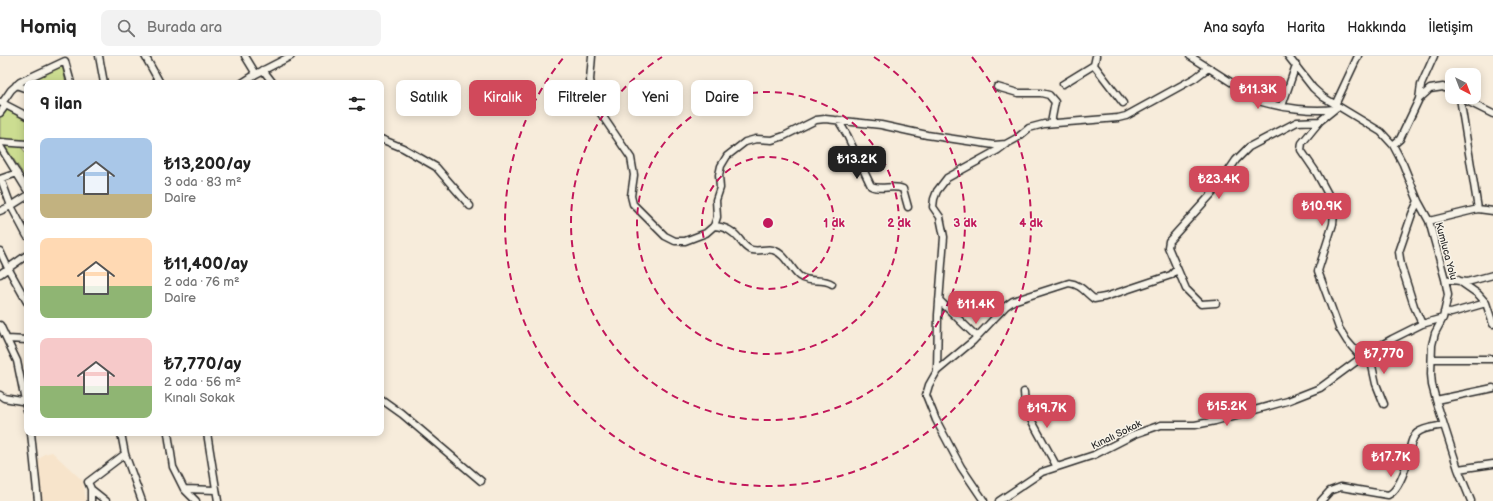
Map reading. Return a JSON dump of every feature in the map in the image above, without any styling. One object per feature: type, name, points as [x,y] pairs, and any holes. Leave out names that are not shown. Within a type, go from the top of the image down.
[{"type":"street","points":[[99,56],[103,80]]},
{"type":"street","points":[[145,56],[158,80]]},
{"type":"street","points":[[245,56],[256,74]]},
{"type":"street","points":[[247,80],[291,56]]},
{"type":"street","points":[[592,56],[590,80],[595,105],[631,158],[634,174],[631,196],[634,204],[665,236],[674,241],[685,241],[706,233],[714,226],[717,217],[716,200],[720,188],[719,175],[721,166],[727,156],[745,142],[756,139],[772,140],[784,136],[816,120],[825,119],[881,125],[927,135],[994,145],[1006,144]]},
{"type":"street","points":[[1063,84],[1094,65],[1096,56]]},
{"type":"street","points":[[1190,56],[1262,102],[1310,110],[1337,108]]},
{"type":"street","name":"Kumluca Yolu","points":[[1288,56],[1313,88],[1337,108],[1381,132],[1392,145],[1403,164],[1418,201],[1429,221],[1445,278],[1448,295],[1444,315],[1435,333],[1432,345],[1431,374],[1436,400],[1470,501]]},
{"type":"street","points":[[1358,56],[1337,108],[1320,122],[1302,143],[1301,150],[1316,172],[1329,196],[1334,214],[1333,224],[1318,270],[1339,328],[1347,341],[1361,357]]},
{"type":"street","points":[[1392,145],[1400,139],[1419,99],[1421,85],[1434,56]]},
{"type":"street","points":[[24,80],[65,61],[70,80]]},
{"type":"street","points":[[1094,65],[1123,103]]},
{"type":"street","points":[[1282,106],[1296,65]]},
{"type":"street","points":[[937,371],[939,300],[944,237],[940,217],[933,207],[937,191],[947,178],[998,150],[1017,138],[1029,128],[1051,123],[1118,118],[1126,116],[1195,78],[1208,68]]},
{"type":"street","points":[[263,70],[271,80]]},
{"type":"street","points":[[0,114],[3,103],[16,85],[24,80]]},
{"type":"street","points":[[16,85],[24,88]]},
{"type":"street","points":[[1419,99],[1430,89],[1443,86],[1445,87]]},
{"type":"street","points":[[997,87],[1018,93],[1041,93],[1050,95],[1055,102],[1051,123]]},
{"type":"street","points":[[3,103],[24,114]]},
{"type":"street","points":[[1461,104],[1478,209]]},
{"type":"street","points":[[1474,104],[1493,114]]},
{"type":"street","points":[[838,120],[847,135],[871,186],[875,189],[899,187],[903,189],[908,207]]},
{"type":"street","points":[[1216,303],[1201,304],[1186,289],[1168,247],[1169,241],[1217,188],[1241,154],[1259,141],[1297,122],[1320,122]]},
{"type":"street","points":[[384,140],[410,151],[436,167],[470,206]]},
{"type":"street","points":[[0,142],[24,144]]},
{"type":"street","points":[[0,146],[24,185]]},
{"type":"street","points":[[17,173],[0,179],[11,206],[24,230]]},
{"type":"street","points":[[0,211],[24,198]]},
{"type":"street","points":[[1418,201],[1399,252],[1401,265],[1422,324]]},
{"type":"street","points":[[1429,221],[1478,209],[1493,211]]},
{"type":"street","points":[[714,226],[723,226],[728,229],[747,249],[757,252],[772,250],[782,255],[800,276],[806,280],[826,281],[832,284]]},
{"type":"street","points":[[0,251],[24,297]]},
{"type":"street","points":[[0,274],[24,257]]},
{"type":"street","points":[[984,501],[961,467],[936,420],[926,395],[929,385],[937,371],[977,337],[1006,306],[1017,299],[1069,283],[1079,286],[1094,299],[1105,297],[1171,275],[1177,269]]},
{"type":"street","points":[[1445,278],[1467,282],[1493,275]]},
{"type":"street","points":[[1458,280],[1478,294],[1486,303],[1493,324]]},
{"type":"street","points":[[939,300],[977,337]]},
{"type":"street","name":"Kınalı Sokak","points":[[998,501],[1042,472],[1090,457],[1128,437],[1156,426],[1204,424],[1260,409],[1320,388],[1361,357],[1422,324],[1444,315],[1486,303]]},
{"type":"street","points":[[0,327],[8,339],[17,361],[24,393]]},
{"type":"street","points":[[8,339],[24,340]]},
{"type":"street","points":[[1369,352],[1376,384],[1384,404]]},
{"type":"street","points":[[1432,358],[1493,359]]},
{"type":"street","points":[[1436,400],[1493,388]]},
{"type":"street","points":[[1024,392],[1025,406],[1028,414],[1057,467]]},
{"type":"street","points":[[0,396],[24,402]]},
{"type":"street","points":[[384,401],[402,414],[481,481]]},
{"type":"street","points":[[1321,501],[1330,492],[1341,487],[1388,495],[1393,493],[1404,471],[1411,444],[1417,434],[1425,429],[1444,424]]},
{"type":"street","points":[[31,436],[38,501]]},
{"type":"street","points":[[122,436],[125,454],[142,501]]},
{"type":"street","points":[[168,436],[173,467],[184,489],[196,501]]},
{"type":"street","points":[[207,436],[218,501]]},
{"type":"street","points":[[91,501],[91,489],[88,482],[125,454]]},
{"type":"street","points":[[1458,469],[1493,464]]},
{"type":"street","points":[[91,489],[106,501]]},
{"type":"street","points":[[184,489],[216,490]]},
{"type":"shaded area","points":[[52,452],[83,481],[86,501],[41,501],[37,462],[44,454]]},
{"type":"green space","points":[[62,65],[65,80],[28,80]]},
{"type":"green space","points":[[5,109],[24,119],[24,141],[0,139],[0,116]]},
{"type":"green space","points":[[5,146],[20,146],[24,151],[24,175]]}]
